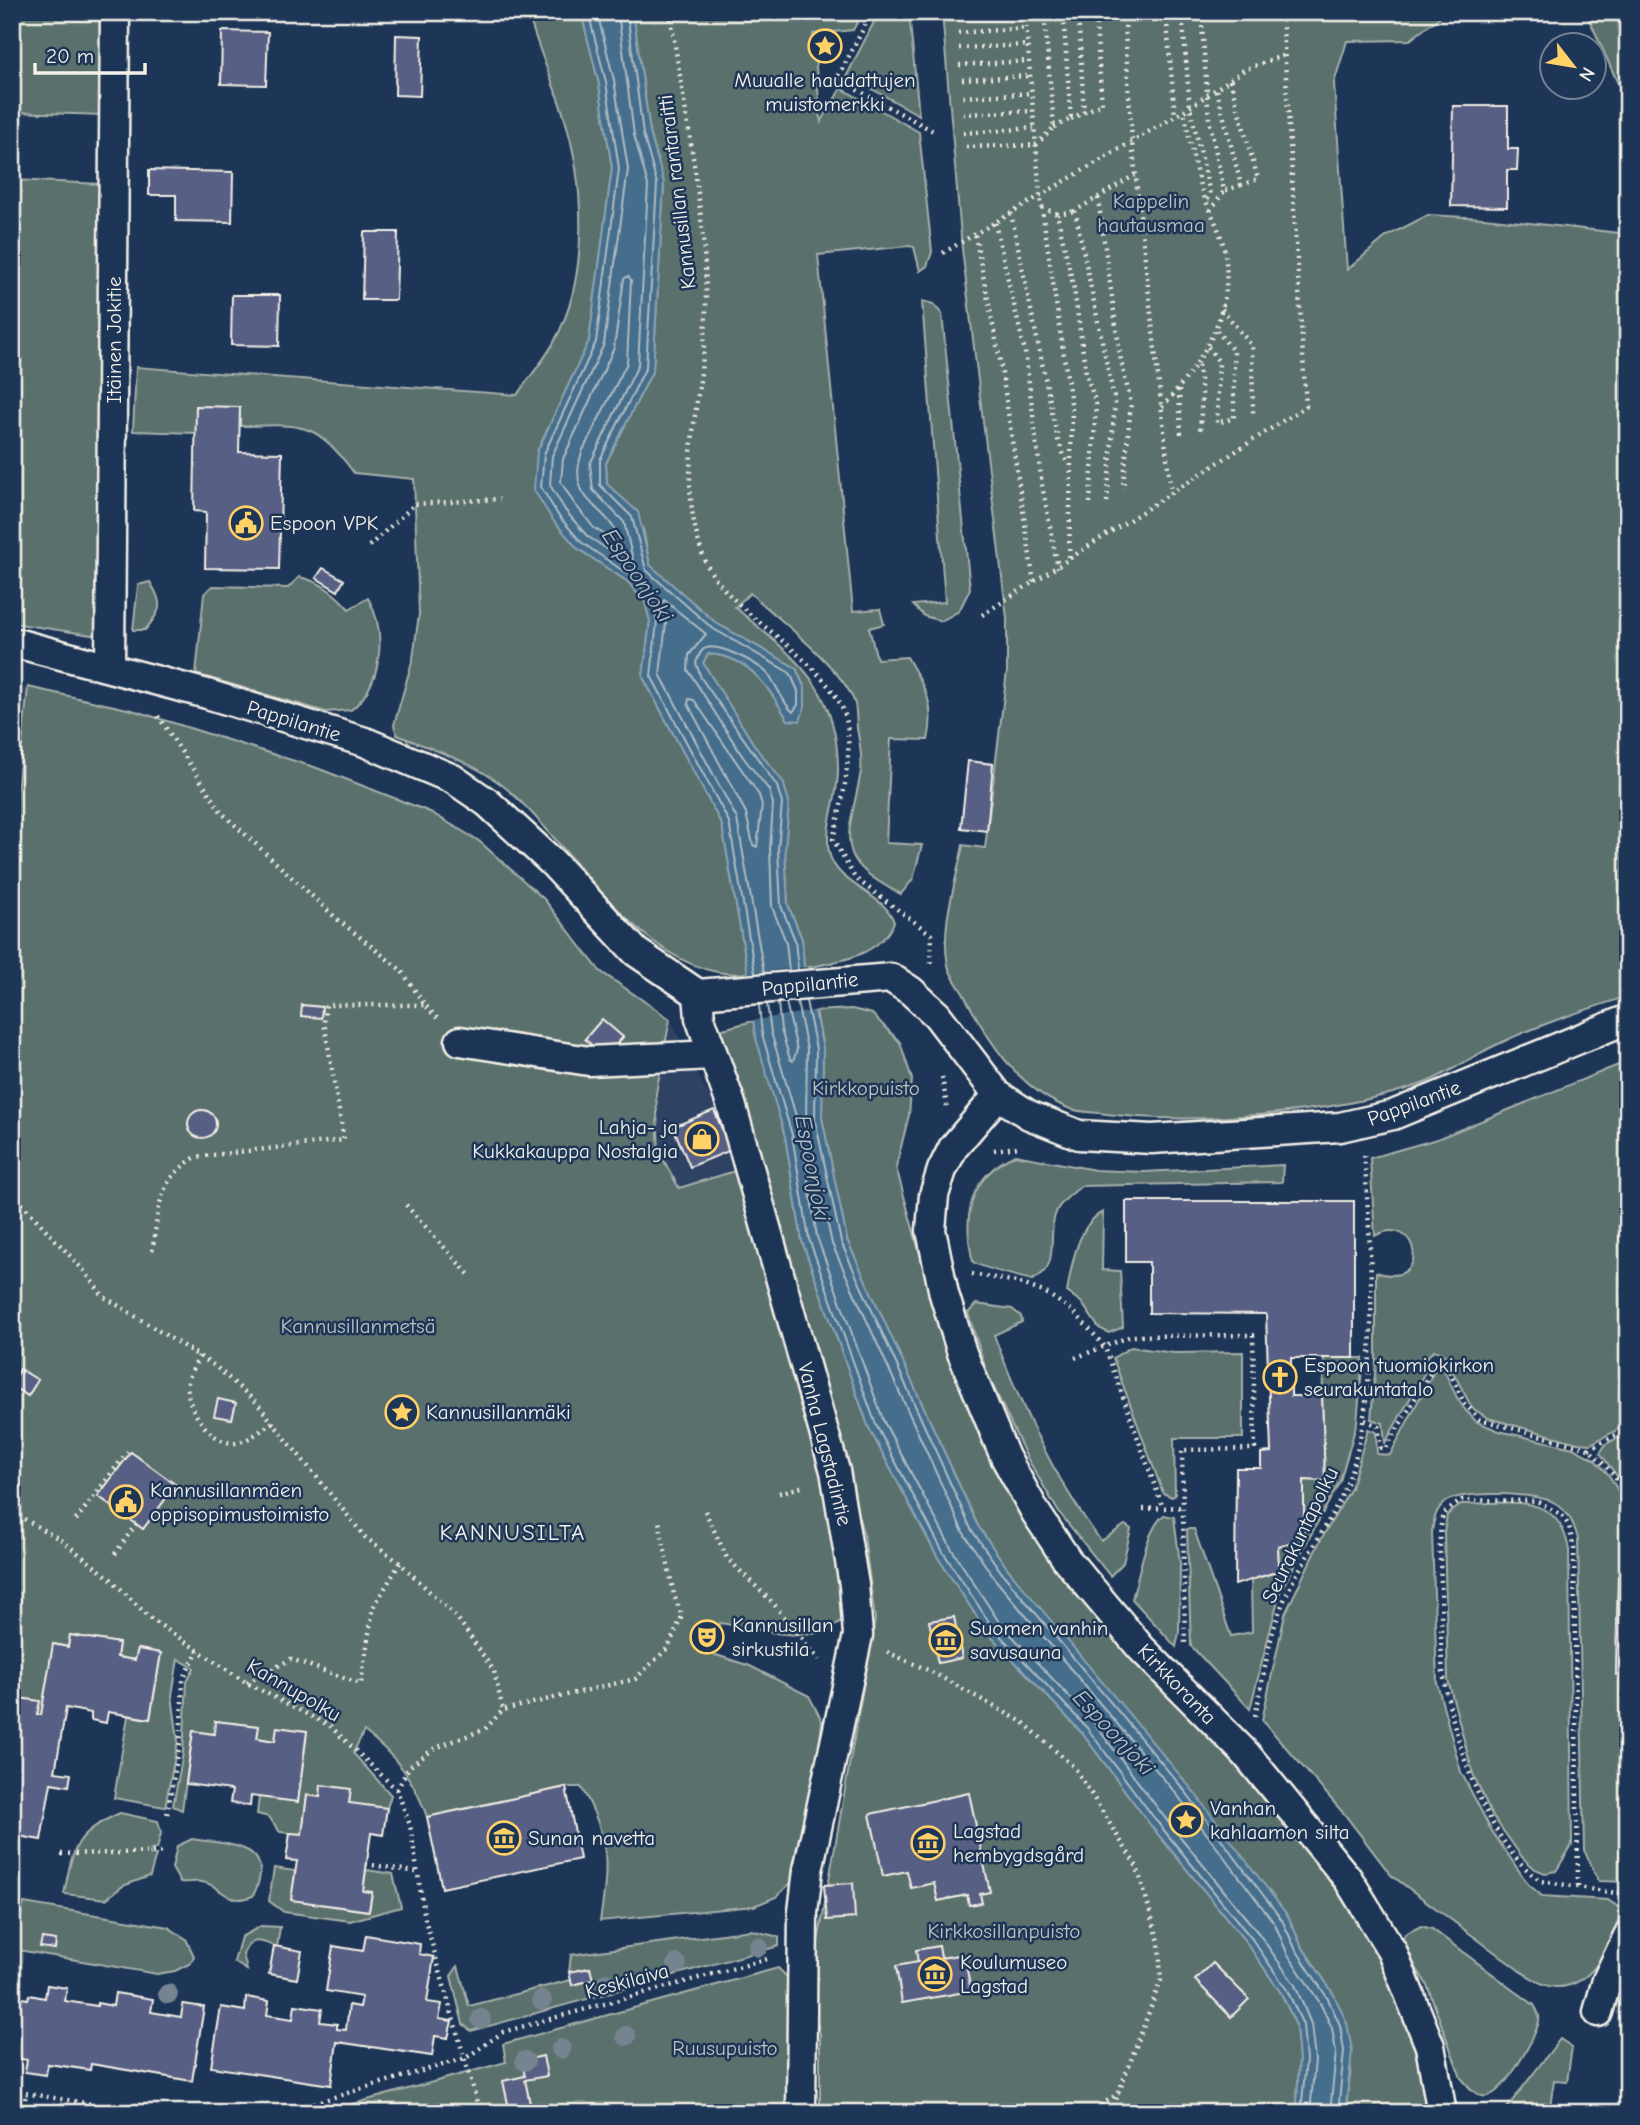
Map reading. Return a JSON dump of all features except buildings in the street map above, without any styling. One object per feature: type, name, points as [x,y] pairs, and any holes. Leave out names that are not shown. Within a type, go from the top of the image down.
[{"type":"street","name":"Itäinen Jokitie","points":[[110,667],[115,12]]},
{"type":"street","name":"Pappilantie","points":[[12,642],[110,667],[365,743],[453,779],[488,803],[552,862],[636,952],[710,994],[891,978],[911,991],[937,1015],[998,1095],[1029,1115],[1079,1135],[1152,1139],[1340,1127],[1393,1115],[1628,1019]]},
{"type":"street","name":"Vanha Lagstadintie","points":[[710,994],[700,1018],[731,1104],[835,1471],[848,1538],[858,1635],[808,1870],[802,1950],[801,2113]]},
{"type":"street","points":[[460,1041],[589,1062],[713,1055]]},
{"type":"street","name":"Kirkkoranta","points":[[998,1095],[953,1148],[942,1170],[934,1195],[931,1230],[944,1294],[962,1353],[1005,1457],[1035,1513],[1067,1560],[1141,1648],[1245,1754],[1348,1879],[1392,1951],[1430,2046],[1442,2113]]},
{"type":"street","points":[[1598,2012],[1607,1980],[1628,1936]]},
{"type":"path","name":"Kannusillan rantaraitti","points":[[670,12],[701,225],[705,300],[688,466],[694,522],[704,561],[732,598],[832,690],[847,722],[845,789],[833,839],[855,878],[932,935]]},
{"type":"path","points":[[872,12],[837,79],[934,132]]},
{"type":"path","points":[[957,16],[1002,12]]},
{"type":"path","points":[[1025,12],[1040,197],[1072,410],[1069,561]]},
{"type":"path","points":[[1044,12],[1054,127]]},
{"type":"path","points":[[1063,12],[1071,119]]},
{"type":"path","points":[[1078,12],[1084,112]]},
{"type":"path","points":[[966,147],[1036,145],[1054,127],[1102,104],[1095,12]]},
{"type":"path","points":[[1126,12],[1135,175],[1171,494]]},
{"type":"path","points":[[1167,12],[1175,116]]},
{"type":"path","points":[[1182,12],[1189,108],[1210,193],[1206,201]]},
{"type":"path","points":[[1201,12],[1209,119],[1224,191]]},
{"type":"path","points":[[982,615],[1306,405],[1282,12]]},
{"type":"path","points":[[958,33],[1027,28]]},
{"type":"path","points":[[959,48],[1028,45]]},
{"type":"path","points":[[943,253],[1208,97],[1244,70],[1284,55]]},
{"type":"path","points":[[960,65],[1029,61]]},
{"type":"path","points":[[962,79],[1030,76]]},
{"type":"path","points":[[1210,211],[1224,191],[1258,179],[1230,80]]},
{"type":"path","points":[[1217,90],[1241,185]]},
{"type":"path","points":[[962,97],[1032,93]]},
{"type":"path","points":[[963,114],[1033,111]]},
{"type":"path","points":[[1161,408],[1198,364],[1208,347],[1222,309],[1227,274],[1223,243],[1206,201],[1184,111]]},
{"type":"path","points":[[963,132],[1034,128]]},
{"type":"path","points":[[1042,207],[1057,214],[1075,211],[1135,175]]},
{"type":"path","points":[[1098,198],[1121,361],[1131,403],[1122,489]]},
{"type":"path","points":[[1075,211],[1102,355],[1115,403],[1107,502]]},
{"type":"path","points":[[1012,213],[1058,440],[1069,467]]},
{"type":"path","points":[[1057,214],[1074,289],[1086,373],[1096,404],[1090,503]]},
{"type":"path","points":[[995,223],[1025,352],[1042,485],[1058,568]]},
{"type":"path","points":[[975,235],[1000,360],[1034,583]]},
{"type":"path","points":[[1222,309],[1252,346],[1254,412]]},
{"type":"path","points":[[1208,347],[1219,362],[1217,423],[1234,418],[1234,352],[1215,328]]},
{"type":"path","points":[[1198,364],[1202,393],[1200,434]]},
{"type":"path","points":[[1178,389],[1181,436]]},
{"type":"path","points":[[369,546],[415,504],[500,499]]},
{"type":"path","points":[[157,715],[222,813],[336,918],[401,970],[425,1005],[460,1041]]},
{"type":"path","points":[[152,1251],[168,1182],[177,1169],[196,1157],[344,1140],[324,1022],[326,1005],[425,1005]]},
{"type":"path","points":[[942,1073],[945,1104],[970,1128]]},
{"type":"path","points":[[987,1162],[996,1152]]},
{"type":"path","name":"Seurakuntapolku","points":[[1245,1713],[1254,1722],[1278,1613],[1313,1542],[1346,1487],[1365,1420],[1369,1359],[1368,1214],[1364,1152]]},
{"type":"path","points":[[12,1193],[86,1273],[103,1296],[215,1366],[256,1402],[365,1537],[400,1563],[458,1619],[494,1671],[503,1710]]},
{"type":"path","points":[[406,1205],[471,1277]]},
{"type":"path","points":[[970,1283],[968,1273],[1017,1282],[1046,1293],[1073,1311],[1105,1346],[1163,1508]]},
{"type":"path","points":[[1075,1358],[1131,1336],[1253,1335],[1255,1449],[1182,1450],[1185,1649]]},
{"type":"path","points":[[199,1356],[188,1382],[192,1409],[222,1441],[236,1443],[249,1438],[272,1422]]},
{"type":"path","points":[[1365,1420],[1378,1426],[1381,1448],[1386,1448],[1438,1360],[1446,1364],[1464,1403],[1479,1419],[1589,1449],[1613,1474],[1628,1497]]},
{"type":"path","points":[[1589,1449],[1628,1429]]},
{"type":"path","points":[[76,1520],[128,1451]]},
{"type":"path","points":[[1578,1886],[1574,1549],[1569,1526],[1562,1515],[1537,1501],[1462,1500],[1443,1514],[1440,1527],[1441,1591],[1444,1683],[1468,1769],[1488,1816],[1530,1874],[1541,1881],[1628,1895]]},
{"type":"path","points":[[1143,1509],[1183,1507]]},
{"type":"path","points":[[705,1511],[727,1559],[773,1603],[822,1664]]},
{"type":"path","name":"Kannupolku","points":[[12,1512],[61,1540],[111,1579],[151,1619],[247,1683],[330,1726],[397,1790],[410,1825],[425,1919],[466,2058]]},
{"type":"path","points":[[397,1790],[409,1766],[435,1748],[485,1729],[503,1710],[635,1679],[668,1648],[682,1616],[674,1595],[659,1521]]},
{"type":"path","points":[[115,1554],[136,1524]]},
{"type":"path","points":[[247,1683],[291,1659],[361,1684],[373,1608],[400,1563]]},
{"type":"path","points":[[858,1635],[1024,1723],[1075,1768],[1137,1867],[1159,1942],[1161,1980],[1111,2113]]},
{"type":"path","points":[[167,1814],[180,1743],[183,1679],[198,1650]]},
{"type":"path","points":[[61,1854],[166,1852]]},
{"type":"path","points":[[366,1864],[416,1872]]},
{"type":"path","name":"Keskilaiva","points":[[280,2113],[466,2058],[503,2032],[802,1950]]},
{"type":"path","points":[[466,2058],[480,2113]]},
{"type":"path","points":[[12,2091],[146,2113]]},
{"type":"path","points":[[1089,2113],[1119,2092]]},
{"type":"path","points":[[23,2113],[26,2093]]},
{"type":"shaded area","points":[[12,685],[28,687],[16,804],[12,804]]},
{"type":"shaded area","points":[[670,1019],[736,1149],[735,1171],[679,1188],[659,1152],[656,1093]]},
{"type":"green space","points":[[12,12],[105,12],[104,115],[12,112]]},
{"type":"green space","points":[[528,12],[581,12],[599,84],[612,168],[589,341],[537,452],[577,548],[628,582],[645,602],[650,621],[643,677],[722,825],[748,973],[712,971],[677,957],[645,935],[615,906],[507,789],[468,764],[397,735],[394,725],[413,658],[419,614],[414,479],[354,473],[328,443],[305,429],[278,425],[240,426],[240,408],[196,433],[133,431],[136,367],[517,395],[550,349],[566,316],[574,288],[580,229],[576,169],[570,140]]},
{"type":"green space","points":[[633,12],[863,12],[853,30],[813,34],[821,122],[841,88],[919,132],[932,252],[927,266],[920,271],[914,247],[909,246],[818,255],[853,611],[880,609],[884,624],[869,628],[877,659],[907,657],[924,687],[930,706],[928,740],[891,739],[886,843],[922,845],[913,879],[901,894],[862,869],[853,856],[850,829],[862,760],[855,704],[847,688],[808,644],[750,593],[735,607],[794,659],[821,695],[831,717],[838,772],[828,832],[829,852],[833,864],[841,873],[881,903],[894,922],[879,943],[856,956],[830,963],[804,968],[802,939],[788,905],[785,849],[789,802],[783,782],[756,748],[703,663],[708,654],[723,656],[747,667],[773,696],[788,720],[805,706],[805,689],[796,668],[716,623],[650,565],[643,529],[607,484],[606,463],[653,370],[664,183],[650,133]]},
{"type":"green space","points":[[879,12],[909,12],[919,115],[847,75]]},
{"type":"green space","name":"Kappelin hautausmaa","points":[[942,12],[1446,12],[1410,40],[1347,41],[1334,83],[1347,270],[1387,236],[1428,215],[1484,218],[1628,234],[1628,996],[1527,1031],[1419,1085],[1346,1103],[1260,1115],[1217,1118],[1135,1117],[1075,1110],[1033,1088],[993,1044],[952,976],[946,950],[947,920],[963,845],[985,848],[1007,671],[1007,618],[962,249]]},
{"type":"green space","points":[[1586,12],[1628,12],[1628,106],[1608,61],[1608,32],[1595,32]]},
{"type":"green space","points":[[12,180],[102,184],[105,637],[12,623]]},
{"type":"green space","points":[[922,301],[933,304],[942,314],[970,589],[959,611],[941,621],[924,616],[913,605],[945,602]]},
{"type":"green space","points":[[299,577],[327,588],[349,609],[368,598],[374,612],[378,626],[379,657],[370,686],[351,710],[326,712],[196,674],[204,594],[212,586],[288,588]]},
{"type":"green space","points":[[150,582],[158,596],[158,612],[145,630],[133,630],[138,585]]},
{"type":"green space","name":"Kannusillanmetsä","points":[[28,687],[132,710],[317,768],[430,812],[479,841],[544,899],[600,971],[670,1019],[656,1093],[659,1152],[679,1188],[735,1171],[802,1394],[832,1511],[844,1616],[834,1626],[821,1632],[805,1634],[768,1632],[720,1623],[710,1653],[750,1666],[809,1696],[822,1721],[819,1753],[793,1881],[776,1897],[754,1906],[600,1921],[605,1883],[605,1851],[591,1805],[581,1787],[566,1787],[427,1817],[410,1779],[385,1749],[364,1731],[353,1753],[391,1795],[387,1808],[349,1803],[350,1789],[321,1785],[320,1797],[307,1796],[302,1834],[280,1832],[269,1817],[257,1814],[259,1797],[298,1802],[307,1731],[277,1727],[275,1741],[257,1738],[258,1726],[216,1721],[214,1734],[193,1732],[182,1810],[173,1806],[183,1753],[187,1682],[194,1668],[178,1659],[172,1695],[178,1741],[165,1807],[114,1798],[128,1716],[150,1719],[161,1653],[138,1649],[135,1660],[117,1657],[119,1643],[70,1635],[68,1647],[54,1644],[41,1715],[37,1715],[39,1701],[12,1697],[12,804],[16,803]]},
{"type":"green space","name":"Kirkkopuisto","points":[[852,1009],[872,1014],[900,1042],[912,1079],[909,1115],[896,1167],[929,1287],[983,1447],[1040,1539],[1246,1774],[1348,1905],[1386,1970],[1424,2070],[1427,2113],[1345,2113],[1351,2069],[1334,1995],[1301,1945],[1288,1916],[1007,1568],[978,1526],[847,1240],[822,1118],[823,1048],[816,1011]]},
{"type":"green space","name":"Kirkkosillanpuisto","points":[[753,1021],[785,1136],[802,1241],[869,1428],[937,1556],[987,1632],[1082,1733],[1152,1827],[1247,1943],[1281,1993],[1296,2025],[1299,2060],[1297,2103],[1293,2113],[820,2113],[820,2034],[813,2004],[813,1971],[875,1619],[864,1536],[719,1030]]},
{"type":"green space","points":[[1628,1061],[1628,1424],[1591,1444],[1578,1443],[1488,1418],[1472,1408],[1443,1353],[1434,1350],[1428,1356],[1429,1365],[1385,1443],[1383,1423],[1371,1419],[1376,1361],[1376,1272],[1394,1275],[1406,1271],[1412,1262],[1413,1252],[1410,1241],[1402,1234],[1390,1231],[1375,1236],[1370,1158],[1437,1139]]},
{"type":"green space","points":[[1015,1155],[1095,1170],[1144,1172],[1283,1165],[1282,1182],[1081,1186],[1064,1200],[1057,1210],[1047,1267],[1032,1280],[978,1265],[973,1262],[970,1245],[969,1214],[979,1186],[987,1174]]},
{"type":"green space","points":[[1103,1212],[1102,1270],[1120,1271],[1123,1327],[1109,1333],[1099,1328],[1081,1302],[1067,1292],[1077,1247],[1087,1226]]},
{"type":"green space","points":[[976,1304],[1012,1309],[1021,1316],[1022,1322],[994,1335],[1040,1442],[1084,1517],[1101,1541],[1125,1525],[1131,1529],[1123,1563],[1110,1576],[1058,1511],[1026,1456],[987,1373],[968,1313]]},
{"type":"green space","points":[[1131,1347],[1174,1353],[1243,1352],[1243,1438],[1174,1438],[1175,1495],[1172,1497],[1163,1493],[1113,1358]]},
{"type":"green space","points":[[1324,1358],[1363,1358],[1357,1422],[1340,1481],[1280,1592],[1250,1709],[1191,1646],[1187,1529],[1194,1529],[1231,1636],[1252,1632],[1251,1580],[1279,1571],[1278,1546],[1304,1539],[1304,1480],[1325,1481],[1322,1396]]},
{"type":"green space","points":[[1443,1367],[1461,1404],[1477,1422],[1499,1431],[1573,1448],[1594,1459],[1609,1475],[1628,1508],[1628,1576],[1618,1576],[1616,1674],[1628,1675],[1628,1882],[1599,1881],[1584,1850],[1578,1539],[1570,1519],[1564,1510],[1546,1500],[1517,1495],[1481,1494],[1444,1503],[1435,1516],[1432,1532],[1437,1683],[1461,1772],[1490,1828],[1528,1884],[1542,1896],[1608,1900],[1621,1909],[1614,1935],[1600,1960],[1581,1980],[1568,1985],[1546,1985],[1520,1971],[1391,1875],[1345,1815],[1262,1720],[1285,1614],[1319,1543],[1351,1488],[1368,1429],[1376,1432],[1377,1454],[1390,1455],[1435,1369]]},
{"type":"green space","points":[[1628,1432],[1628,1491],[1600,1453],[1606,1444]]},
{"type":"green space","points":[[1514,1503],[1543,1509],[1555,1518],[1563,1531],[1569,1550],[1572,1845],[1556,1871],[1545,1873],[1535,1869],[1522,1857],[1492,1815],[1473,1774],[1448,1680],[1444,1532],[1447,1515],[1462,1504]]},
{"type":"green space","points":[[1164,1515],[1174,1517],[1180,1563],[1179,1633],[1176,1647],[1132,1599],[1152,1531]]},
{"type":"green space","points":[[120,1813],[158,1821],[161,1833],[157,1849],[151,1849],[150,1855],[156,1855],[150,1876],[123,1886],[106,1899],[64,1894],[74,1853],[84,1835]]},
{"type":"green space","points":[[192,1839],[234,1846],[255,1856],[260,1866],[253,1896],[236,1899],[209,1884],[180,1882],[172,1868],[177,1846]]},
{"type":"green space","points":[[274,1868],[295,1871],[292,1900],[369,1911],[372,1893],[363,1891],[366,1870],[393,1874],[401,1907],[350,1921],[284,1912],[269,1901]]},
{"type":"green space","points":[[24,1903],[168,1927],[186,1939],[194,1956],[191,1963],[175,1971],[157,1974],[12,1949]]},
{"type":"green space","points":[[261,1926],[280,1927],[277,1947],[257,1941],[250,1944],[243,1954],[247,1970],[234,1962],[241,1937]]},
{"type":"green space","points":[[1421,1926],[1432,1929],[1534,2005],[1538,2013],[1539,2021],[1525,2053],[1508,2079],[1490,2095],[1482,2096],[1476,2093],[1461,2078],[1427,1985],[1401,1944],[1405,1934]]},
{"type":"green space","points":[[751,1930],[779,1937],[779,1946],[471,2031],[463,2024],[451,1976],[458,1966],[469,2006],[571,1980],[573,1985],[592,1980],[590,1968],[569,1972],[571,1955]]},
{"type":"green space","name":"Ruusupuisto","points":[[778,1968],[787,1977],[790,2012],[788,2113],[320,2113],[506,2062],[503,2044]]},
{"type":"green space","points":[[1560,2039],[1572,2047],[1567,2081],[1554,2080],[1549,2113],[1503,2113]]},
{"type":"water","name":"Espoonjoki","points":[[581,12],[633,12],[650,133],[664,183],[653,370],[606,463],[607,484],[638,512],[650,565],[716,623],[796,668],[805,689],[805,706],[800,721],[788,720],[773,696],[747,667],[723,656],[708,654],[703,663],[756,748],[783,782],[789,802],[785,849],[788,905],[802,939],[804,968],[823,1048],[822,1118],[847,1240],[978,1526],[1007,1568],[1190,1787],[1288,1916],[1301,1945],[1334,1995],[1347,2023],[1352,2051],[1345,2113],[1293,2113],[1297,2103],[1299,2060],[1296,2025],[1281,1993],[1247,1943],[1152,1827],[1082,1733],[987,1632],[937,1556],[869,1428],[802,1241],[785,1136],[755,1035],[748,973],[722,825],[643,677],[650,621],[645,602],[628,582],[577,548],[552,519],[534,490],[537,452],[589,341],[612,168],[599,84]]},
{"type":"pier","points":[[808,967],[819,1010],[750,1021],[745,973]]},
{"type":"place","name":"Muualle haudattujen muistomerkki","points":[[825,46]]},
{"type":"place","name":"Espoon VPK","points":[[246,523]]},
{"type":"place","name":"Lahja- ja Kukkakauppa Nostalgia","points":[[702,1139]]},
{"type":"place","name":"Espoon tuomiokirkon seurakuntatalo","points":[[1280,1377]]},
{"type":"place","name":"Kannusillanmäki","points":[[402,1412]]},
{"type":"place","name":"Kannusillanmäen oppisopimustoimisto","points":[[126,1502]]},
{"type":"place","name":"Kannusillan sirkustila","points":[[707,1637]]},
{"type":"place","name":"Suomen vanhin savusauna","points":[[946,1640]]},
{"type":"place","name":"Vanhan kahlaamon silta","points":[[1186,1820]]},
{"type":"place","name":"Sunan navetta","points":[[504,1838]]},
{"type":"place","name":"Lagstad hembygdsgård","points":[[928,1843]]},
{"type":"place","name":"Koulumuseo Lagstad","points":[[935,1974]]},
{"type":"district","name":"KANNUSILTA","points":[[513,1532]]}]
